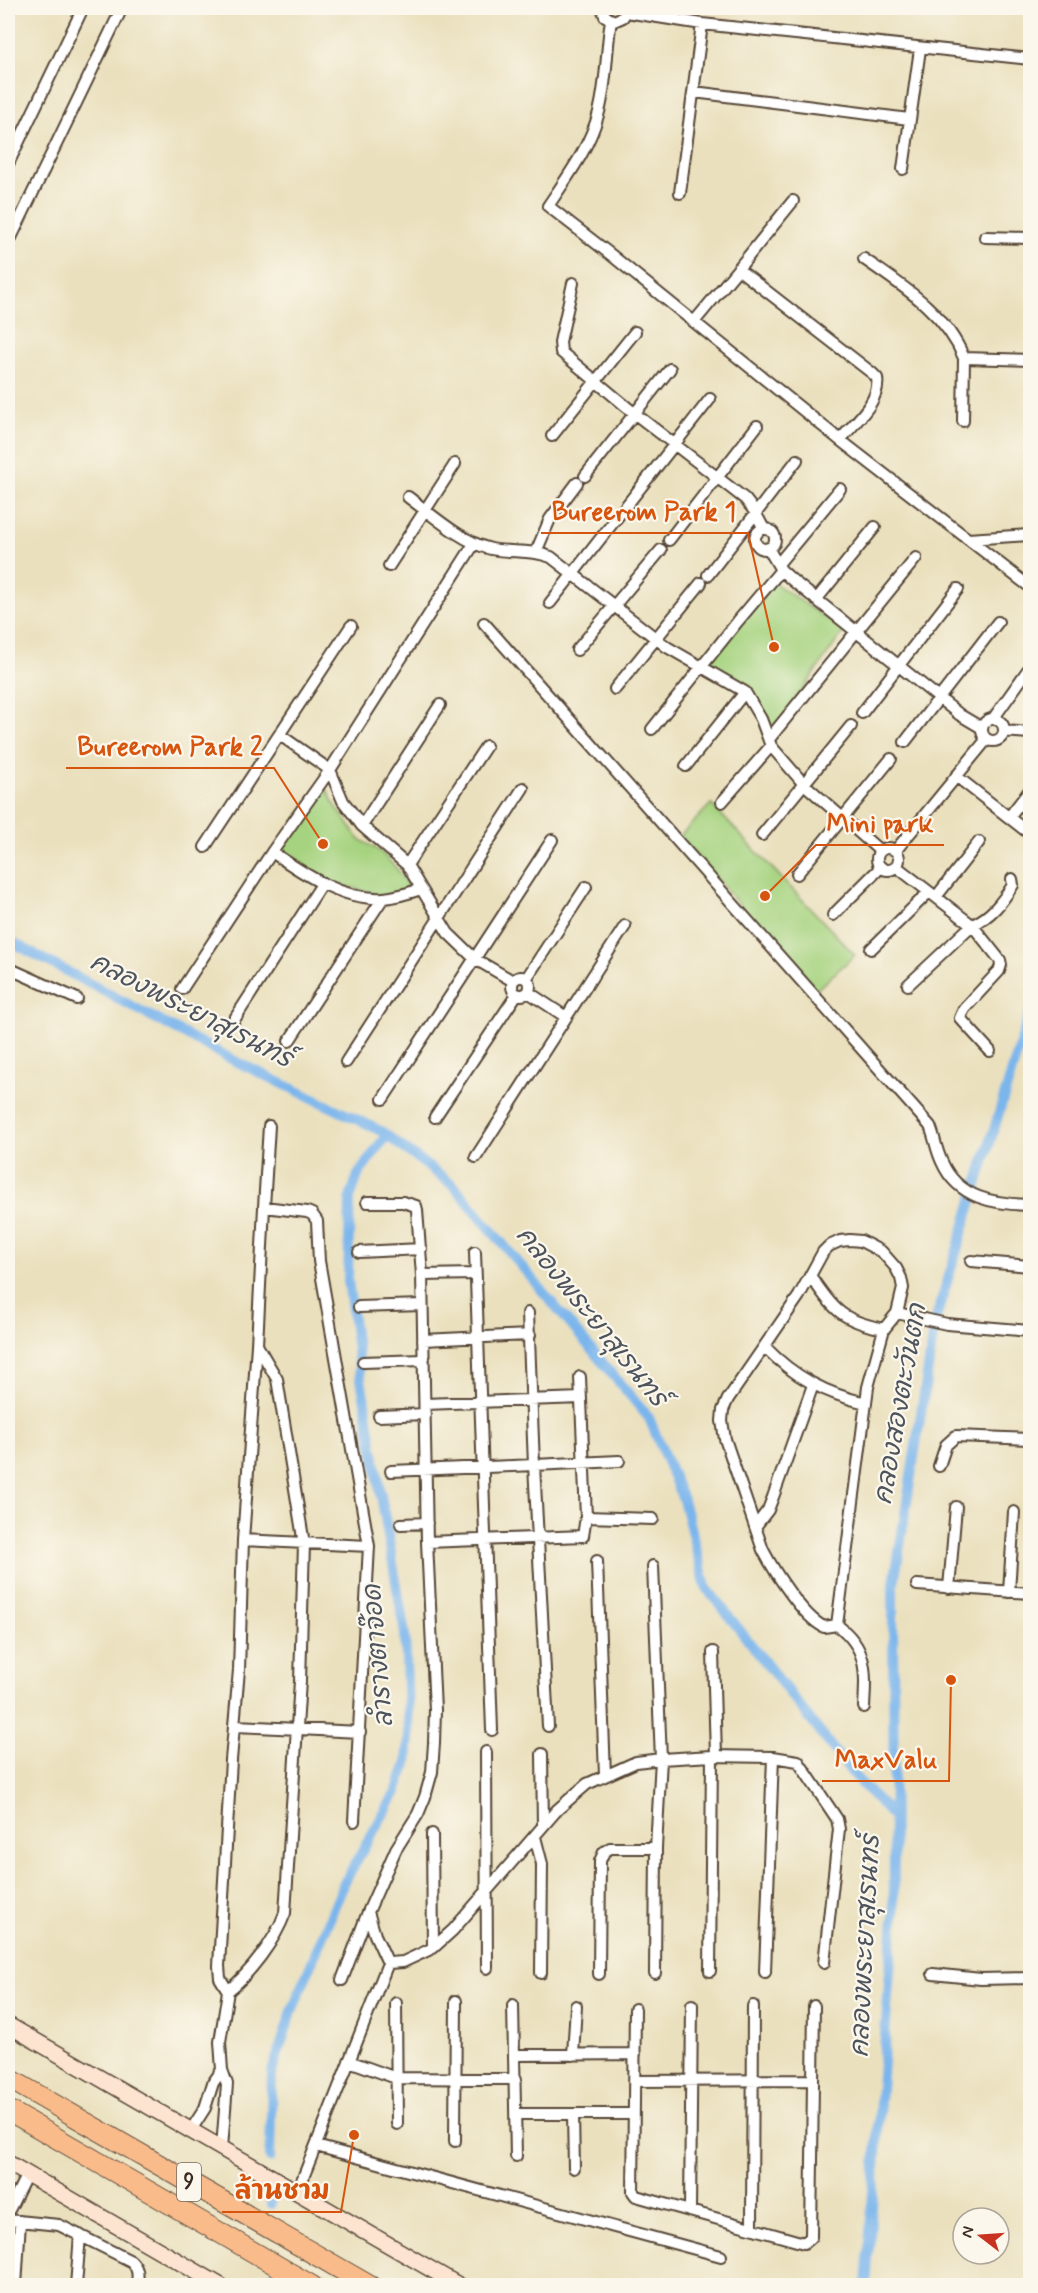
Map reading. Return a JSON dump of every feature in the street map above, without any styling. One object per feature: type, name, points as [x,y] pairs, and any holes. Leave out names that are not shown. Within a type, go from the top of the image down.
[{"type":"highway","name":"9","points":[[8,2078],[370,2286]]},
{"type":"highway","name":"9","points":[[8,2110],[312,2286]]},
{"type":"main road","points":[[8,2025],[460,2286]]},
{"type":"main road","points":[[8,2163],[221,2285]]},
{"type":"street","points":[[8,164],[83,8]]},
{"type":"street","points":[[8,244],[122,8]]},
{"type":"street","points":[[602,8],[605,16],[611,20],[620,19],[627,10],[702,24],[1030,59]]},
{"type":"street","points":[[611,20],[604,90],[599,113],[588,143],[548,206],[840,440],[1030,587]]},
{"type":"street","points":[[680,193],[702,24]]},
{"type":"street","points":[[903,169],[920,49]]},
{"type":"street","points":[[694,92],[909,119]]},
{"type":"street","points":[[694,322],[793,201]]},
{"type":"street","points":[[985,237],[1030,238]]},
{"type":"street","points":[[864,259],[909,290],[934,312],[958,342],[964,358],[963,421]]},
{"type":"street","points":[[738,269],[877,378],[877,390],[873,399],[840,440]]},
{"type":"street","points":[[573,283],[560,348],[565,356],[745,499],[764,530],[757,534],[755,541],[760,548],[768,548],[780,567],[816,600],[969,722],[982,728]]},
{"type":"street","points":[[552,436],[635,332]]},
{"type":"street","points":[[964,358],[1030,360]]},
{"type":"street","points":[[536,552],[550,519],[670,369]]},
{"type":"street","points":[[549,603],[710,399]]},
{"type":"street","points":[[669,540],[757,426]]},
{"type":"street","points":[[615,689],[654,638],[705,579],[797,460]]},
{"type":"street","points":[[389,566],[455,464]]},
{"type":"street","points":[[652,729],[840,489]]},
{"type":"street","points":[[408,497],[474,544],[501,551],[536,552],[551,557],[573,572],[654,638],[745,692],[761,718],[770,742],[803,783],[880,851]]},
{"type":"street","points":[[816,600],[875,527]]},
{"type":"street","points":[[968,539],[1030,535]]},
{"type":"street","points":[[182,989],[272,852],[330,770],[474,544]]},
{"type":"street","points":[[577,650],[661,550]]},
{"type":"street","points":[[722,802],[916,558]]},
{"type":"street","points":[[862,713],[958,589]]},
{"type":"street","points":[[905,742],[998,622]]},
{"type":"street","points":[[484,623],[930,1126],[942,1164],[950,1175],[963,1188],[986,1201],[1007,1205],[1030,1205]]},
{"type":"street","points":[[205,847],[351,626]]},
{"type":"street","points":[[993,719],[1002,724],[1004,731],[999,739],[991,741],[982,732],[982,728],[986,722],[993,719],[1030,667]]},
{"type":"street","points":[[686,766],[745,692]]},
{"type":"street","points":[[362,826],[440,705]]},
{"type":"street","points":[[762,835],[850,726]]},
{"type":"street","points":[[1004,731],[1030,733]]},
{"type":"street","points":[[280,735],[330,770],[343,801],[362,826],[407,865],[448,933],[475,958],[513,981]]},
{"type":"street","points":[[896,850],[987,739]]},
{"type":"street","points":[[407,865],[486,746]]},
{"type":"street","points":[[797,874],[891,759]]},
{"type":"street","points":[[957,776],[1030,834]]},
{"type":"street","points":[[346,1062],[523,788]]},
{"type":"street","points":[[1009,817],[1030,790]]},
{"type":"street","points":[[383,1099],[552,840]]},
{"type":"street","points":[[871,949],[933,895],[979,842]]},
{"type":"street","points":[[880,867],[877,859],[880,851],[888,847],[896,850],[900,858],[897,867]]},
{"type":"street","points":[[272,852],[322,884],[356,894],[383,898],[404,895],[421,889]]},
{"type":"street","points":[[880,867],[889,870],[897,867]]},
{"type":"street","points":[[833,915],[880,867]]},
{"type":"street","points":[[897,867],[972,925],[1000,960],[999,971],[964,1009],[960,1018],[990,1051]]},
{"type":"street","points":[[908,985],[972,925],[986,919],[1013,885],[1012,879]]},
{"type":"street","points":[[234,1020],[322,884]]},
{"type":"street","points":[[526,978],[586,887]]},
{"type":"street","points":[[289,1041],[383,898]]},
{"type":"street","points":[[476,1157],[625,926]]},
{"type":"street","points":[[8,968],[77,999]]},
{"type":"street","points":[[526,978],[519,977],[513,981],[512,988],[566,1017]]},
{"type":"street","points":[[435,1117],[529,983],[526,978]]},
{"type":"street","points":[[222,2148],[227,2084],[222,2070],[220,2042],[228,1991],[220,1978],[219,1966],[269,1126]]},
{"type":"street","points":[[342,1980],[368,1912],[396,1850],[418,1814],[432,1772],[435,1710],[427,1542],[422,1275],[416,1206],[403,1202],[367,1202]]},
{"type":"street","points":[[264,1207],[308,1212],[317,1221],[319,1261],[369,1546],[354,1821]]},
{"type":"street","points":[[837,1625],[866,1403],[884,1329],[897,1313],[903,1288],[901,1278],[890,1260],[874,1246],[861,1241],[840,1241],[823,1252],[811,1277],[728,1399],[723,1410],[722,1421],[730,1456],[770,1563],[811,1618],[824,1628],[837,1625],[852,1636],[862,1656],[864,1707]]},
{"type":"street","points":[[359,1252],[421,1249]]},
{"type":"street","points":[[475,1252],[492,1730]]},
{"type":"street","points":[[971,1261],[1030,1266]]},
{"type":"street","points":[[422,1275],[475,1274]]},
{"type":"street","points":[[811,1277],[826,1298],[845,1317],[856,1323],[884,1329]]},
{"type":"street","points":[[359,1307],[422,1305]]},
{"type":"street","points":[[528,1313],[548,1726]]},
{"type":"street","points":[[897,1313],[947,1324],[1030,1331]]},
{"type":"street","points":[[423,1340],[530,1335]]},
{"type":"street","points":[[228,1991],[239,1982],[272,1940],[285,1913],[295,1728],[300,1681],[304,1544],[277,1379],[257,1345]]},
{"type":"street","points":[[765,1347],[791,1371],[813,1385],[866,1403]]},
{"type":"street","points":[[363,1362],[423,1360]]},
{"type":"street","points":[[427,1542],[581,1538],[585,1533],[586,1517],[580,1377]]},
{"type":"street","points":[[755,1527],[768,1510],[813,1385]]},
{"type":"street","points":[[379,1416],[480,1403],[581,1398]]},
{"type":"street","points":[[939,1466],[943,1450],[956,1436],[1030,1439]]},
{"type":"street","points":[[391,1471],[619,1461]]},
{"type":"street","points":[[949,1588],[956,1507]]},
{"type":"street","points":[[1009,1592],[1014,1512]]},
{"type":"street","points":[[586,1517],[653,1519]]},
{"type":"street","points":[[401,1524],[427,1523]]},
{"type":"street","points":[[243,1540],[369,1546]]},
{"type":"street","points":[[597,1561],[605,1775]]},
{"type":"street","points":[[653,1566],[661,1759],[656,1848],[655,1972]]},
{"type":"street","points":[[917,1585],[1030,1593]]},
{"type":"street","points":[[710,1971],[714,1756],[713,1652]]},
{"type":"street","points":[[235,1726],[360,1732]]},
{"type":"street","points":[[486,1752],[486,1968]]},
{"type":"street","points":[[542,1754],[543,1826]]},
{"type":"street","points":[[388,1963],[403,1962],[433,1948],[453,1930],[557,1810],[587,1784],[636,1762],[714,1756],[773,1757],[800,1762],[837,1819],[839,1828],[824,1963]]},
{"type":"street","points":[[765,1972],[773,1757]]},
{"type":"street","points":[[432,1834],[433,1948]]},
{"type":"street","points":[[535,1837],[542,1864],[541,1973]]},
{"type":"street","points":[[598,1974],[600,1862],[604,1852],[610,1848],[656,1848]]},
{"type":"street","points":[[297,2193],[388,1963],[375,1935],[368,1912]]},
{"type":"street","points":[[933,1974],[981,1979],[1030,1978]]},
{"type":"street","points":[[454,2141],[456,2001]]},
{"type":"street","points":[[396,2003],[397,2124]]},
{"type":"street","points":[[513,2005],[516,2157]]},
{"type":"street","points":[[573,2055],[576,2006]]},
{"type":"street","points":[[690,2211],[692,2006]]},
{"type":"street","points":[[752,2227],[753,2006]]},
{"type":"street","points":[[635,2009],[633,2193],[636,2196],[807,2242],[811,2237],[814,2006]]},
{"type":"street","points":[[515,2055],[635,2054]]},
{"type":"street","points":[[349,2061],[396,2078],[516,2079]]},
{"type":"street","points":[[191,2130],[205,2108],[213,2083],[222,2070]]},
{"type":"street","points":[[634,2081],[813,2080]]},
{"type":"street","points":[[205,2108],[224,2117]]},
{"type":"street","points":[[516,2114],[634,2114]]},
{"type":"street","points":[[573,2115],[574,2168]]},
{"type":"street","points":[[316,2146],[721,2256]]},
{"type":"street","points":[[8,2212],[27,2174]]},
{"type":"street","points":[[8,2220],[59,2225],[131,2261],[137,2266],[137,2286]]},
{"type":"street","points":[[16,2286],[20,2221]]},
{"type":"street","points":[[76,2286],[80,2235]]},
{"type":"green space","points":[[769,579],[844,631],[773,732],[748,686],[702,663]]},
{"type":"green space","points":[[318,787],[327,789],[333,802],[359,839],[380,851],[411,889],[385,896],[323,881],[276,849]]},
{"type":"green space","points":[[711,804],[855,955],[814,992],[680,836]]},
{"type":"waterway","name":"คลองพระยาสุเรนทร์","points":[[8,940],[235,1061],[381,1131],[455,1187],[649,1418],[683,1500],[706,1587],[856,1778],[894,1817]]},
{"type":"waterway","name":"คลองสองตะวันตก","points":[[866,2286],[894,1917],[893,1590],[936,1318],[1030,1012]]},
{"type":"waterway","name":"ลำรางตาจ๊อด","points":[[270,2158],[272,2072],[292,2011],[344,1883],[396,1792],[407,1764],[409,1737],[405,1634],[360,1373],[348,1280],[350,1198],[358,1175],[386,1136]]},
{"type":"waterway","name":"ลำรางตาจ๊อด","points":[[271,2182],[271,2204]]},
{"type":"waterway","name":"ลำรางตาจ๊อด","points":[[274,2274],[274,2286]]},
{"type":"place","name":"Bureerom Park 1","points":[[774,647]]},
{"type":"place","name":"Bureerom Park 2","points":[[323,844]]},
{"type":"place","name":"Mini park","points":[[765,896]]},
{"type":"place","name":"MaxValu","points":[[951,1680]]},
{"type":"place","name":"ล้านชาม","points":[[354,2135]]}]
